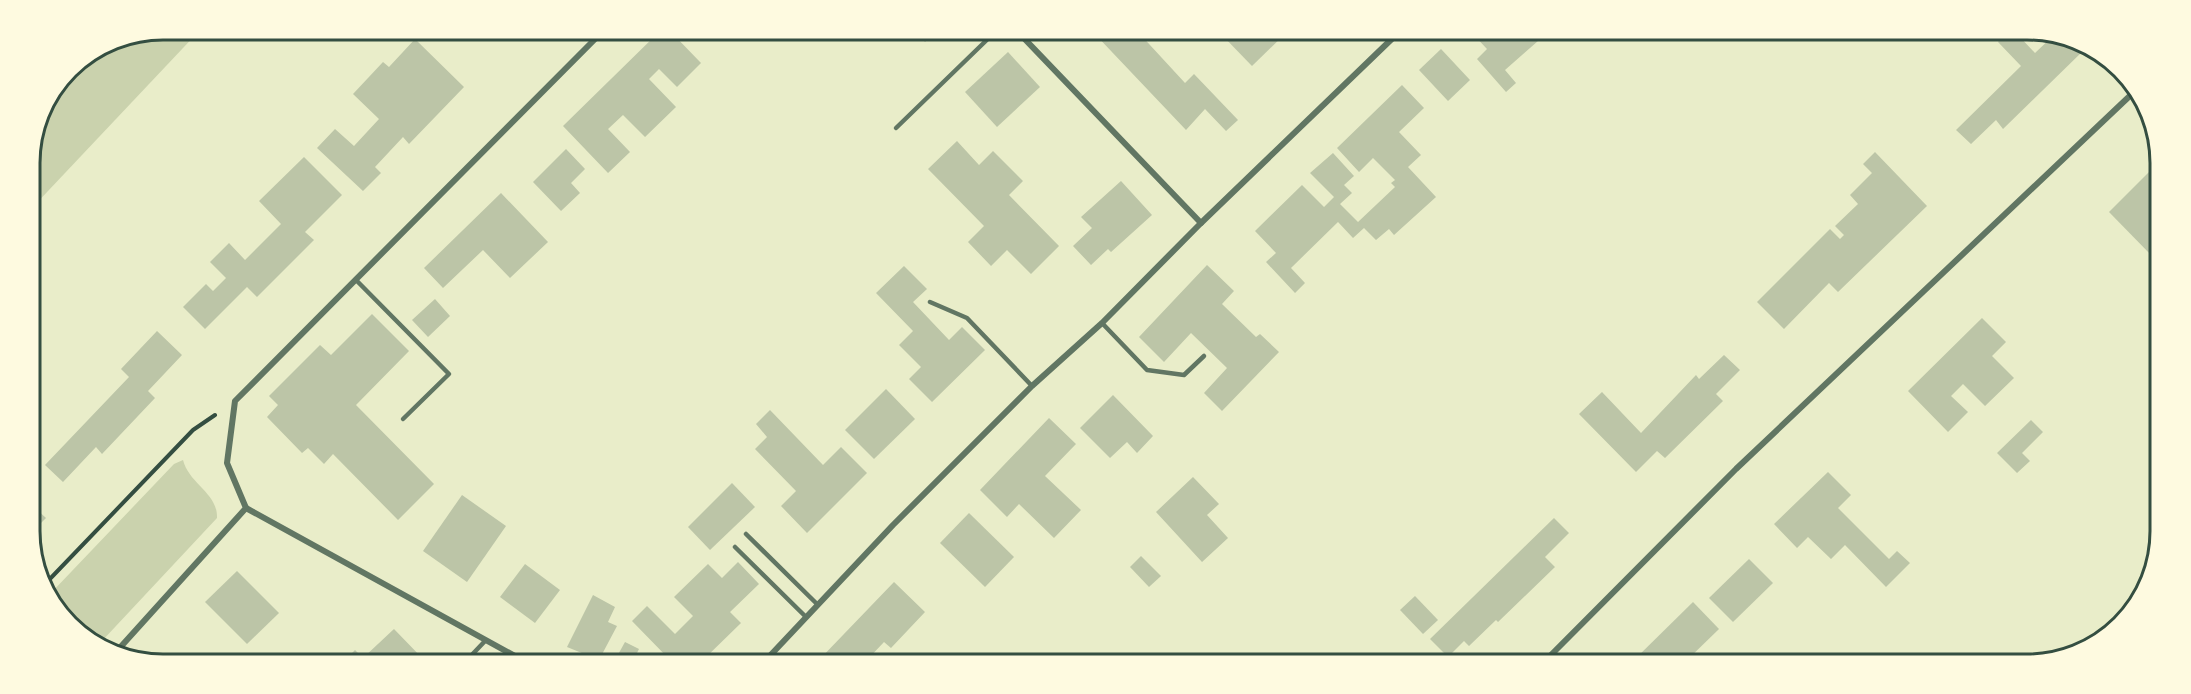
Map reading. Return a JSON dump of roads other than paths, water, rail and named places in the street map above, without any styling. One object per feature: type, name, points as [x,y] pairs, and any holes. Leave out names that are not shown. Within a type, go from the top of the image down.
[{"type":"street","points":[[510,654],[246,508],[227,463],[235,401],[357,281],[594,40]]},
{"type":"street","points":[[1026,40],[1201,223]]},
{"type":"street","points":[[772,654],[1032,386],[1102,322],[1391,40]]},
{"type":"street","points":[[1553,653],[1736,469],[2130,96]]},
{"type":"street","points":[[121,646],[246,508]]},
{"type":"lane","points":[[896,128],[987,40]]},
{"type":"lane","points":[[357,281],[448,374],[403,419]]},
{"type":"lane","points":[[930,302],[967,318],[1032,386]]},
{"type":"lane","points":[[1102,322],[1148,370],[1184,375],[1204,356]]},
{"type":"lane","points":[[746,534],[818,605]]},
{"type":"lane","points":[[735,547],[806,617]]},
{"type":"lane","points":[[473,654],[485,641]]}]
